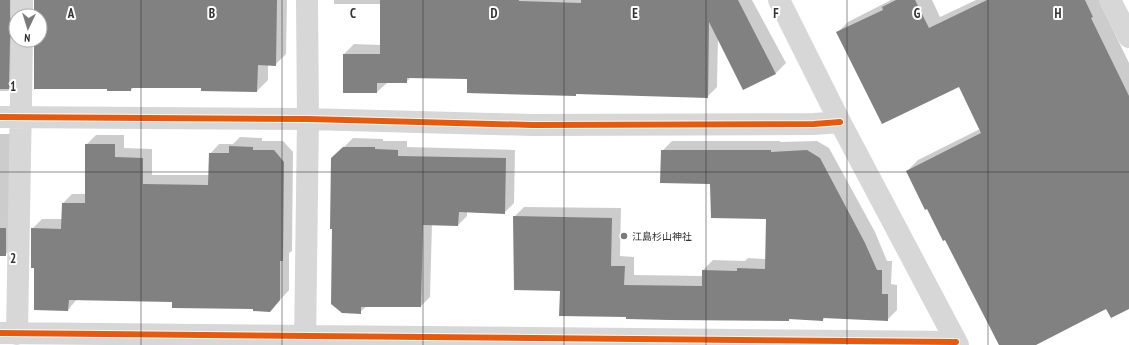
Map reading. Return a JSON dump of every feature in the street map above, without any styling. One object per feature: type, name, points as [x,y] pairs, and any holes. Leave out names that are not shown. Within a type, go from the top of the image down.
[{"type":"street","points":[[305,340],[308,119],[307,0]]},
{"type":"street","points":[[22,48],[22,117],[9,333],[305,340],[957,343],[840,122],[779,0]]},
{"type":"street","points":[[1110,0],[1129,37]]},
{"type":"street","points":[[0,117],[308,119],[532,125],[814,124],[840,122]]},
{"type":"building","points":[[0,0],[10,0],[10,8],[8,8],[8,48],[10,48],[9,89],[0,89]]},
{"type":"building","points":[[34,0],[277,0],[276,66],[258,65],[257,92],[201,91],[201,88],[131,88],[131,91],[107,91],[107,89],[34,89],[34,48],[48,48],[48,8],[34,8]]},
{"type":"building","points":[[380,0],[519,0],[581,3],[581,0],[738,0],[776,74],[743,90],[709,22],[708,98],[576,94],[576,96],[467,93],[467,79],[407,78],[407,83],[377,83],[377,93],[343,93],[343,54],[380,54]]},
{"type":"building","points":[[896,0],[915,0],[929,28],[987,0],[1085,0],[1093,17],[1091,18],[1129,96],[1129,309],[1111,318],[1106,309],[1036,345],[999,345],[945,240],[943,241],[927,209],[925,210],[906,171],[981,133],[959,87],[882,124],[836,32],[883,10],[882,7]]},
{"type":"building","points":[[85,144],[115,144],[115,157],[143,158],[143,184],[208,185],[209,153],[229,153],[229,146],[253,147],[253,150],[274,150],[284,162],[283,261],[280,261],[280,300],[270,312],[253,311],[253,309],[172,308],[172,302],[69,300],[68,311],[34,310],[34,268],[31,268],[31,228],[61,229],[62,203],[85,203]]},
{"type":"building","points":[[343,147],[375,147],[375,149],[398,150],[398,156],[506,158],[505,214],[459,212],[458,226],[423,225],[421,307],[361,307],[361,314],[342,313],[331,304],[331,158]]},
{"type":"building","points":[[661,150],[771,150],[771,152],[807,150],[820,158],[865,243],[877,270],[882,270],[882,294],[888,294],[888,321],[823,318],[823,321],[789,319],[789,321],[670,320],[626,319],[626,317],[559,316],[560,291],[514,290],[513,216],[612,218],[611,266],[625,266],[624,285],[702,286],[702,270],[737,271],[737,268],[765,269],[766,219],[711,218],[710,184],[660,183]]},
{"type":"building","points":[[0,228],[6,228],[6,256],[0,256]]},
{"type":"cycle path","points":[[0,117],[308,119],[532,125],[814,124],[840,122]]},
{"type":"cycle path","points":[[0,333],[956,342]]},
{"type":"place","name":"江島杉山神社","points":[[624,236]]}]
